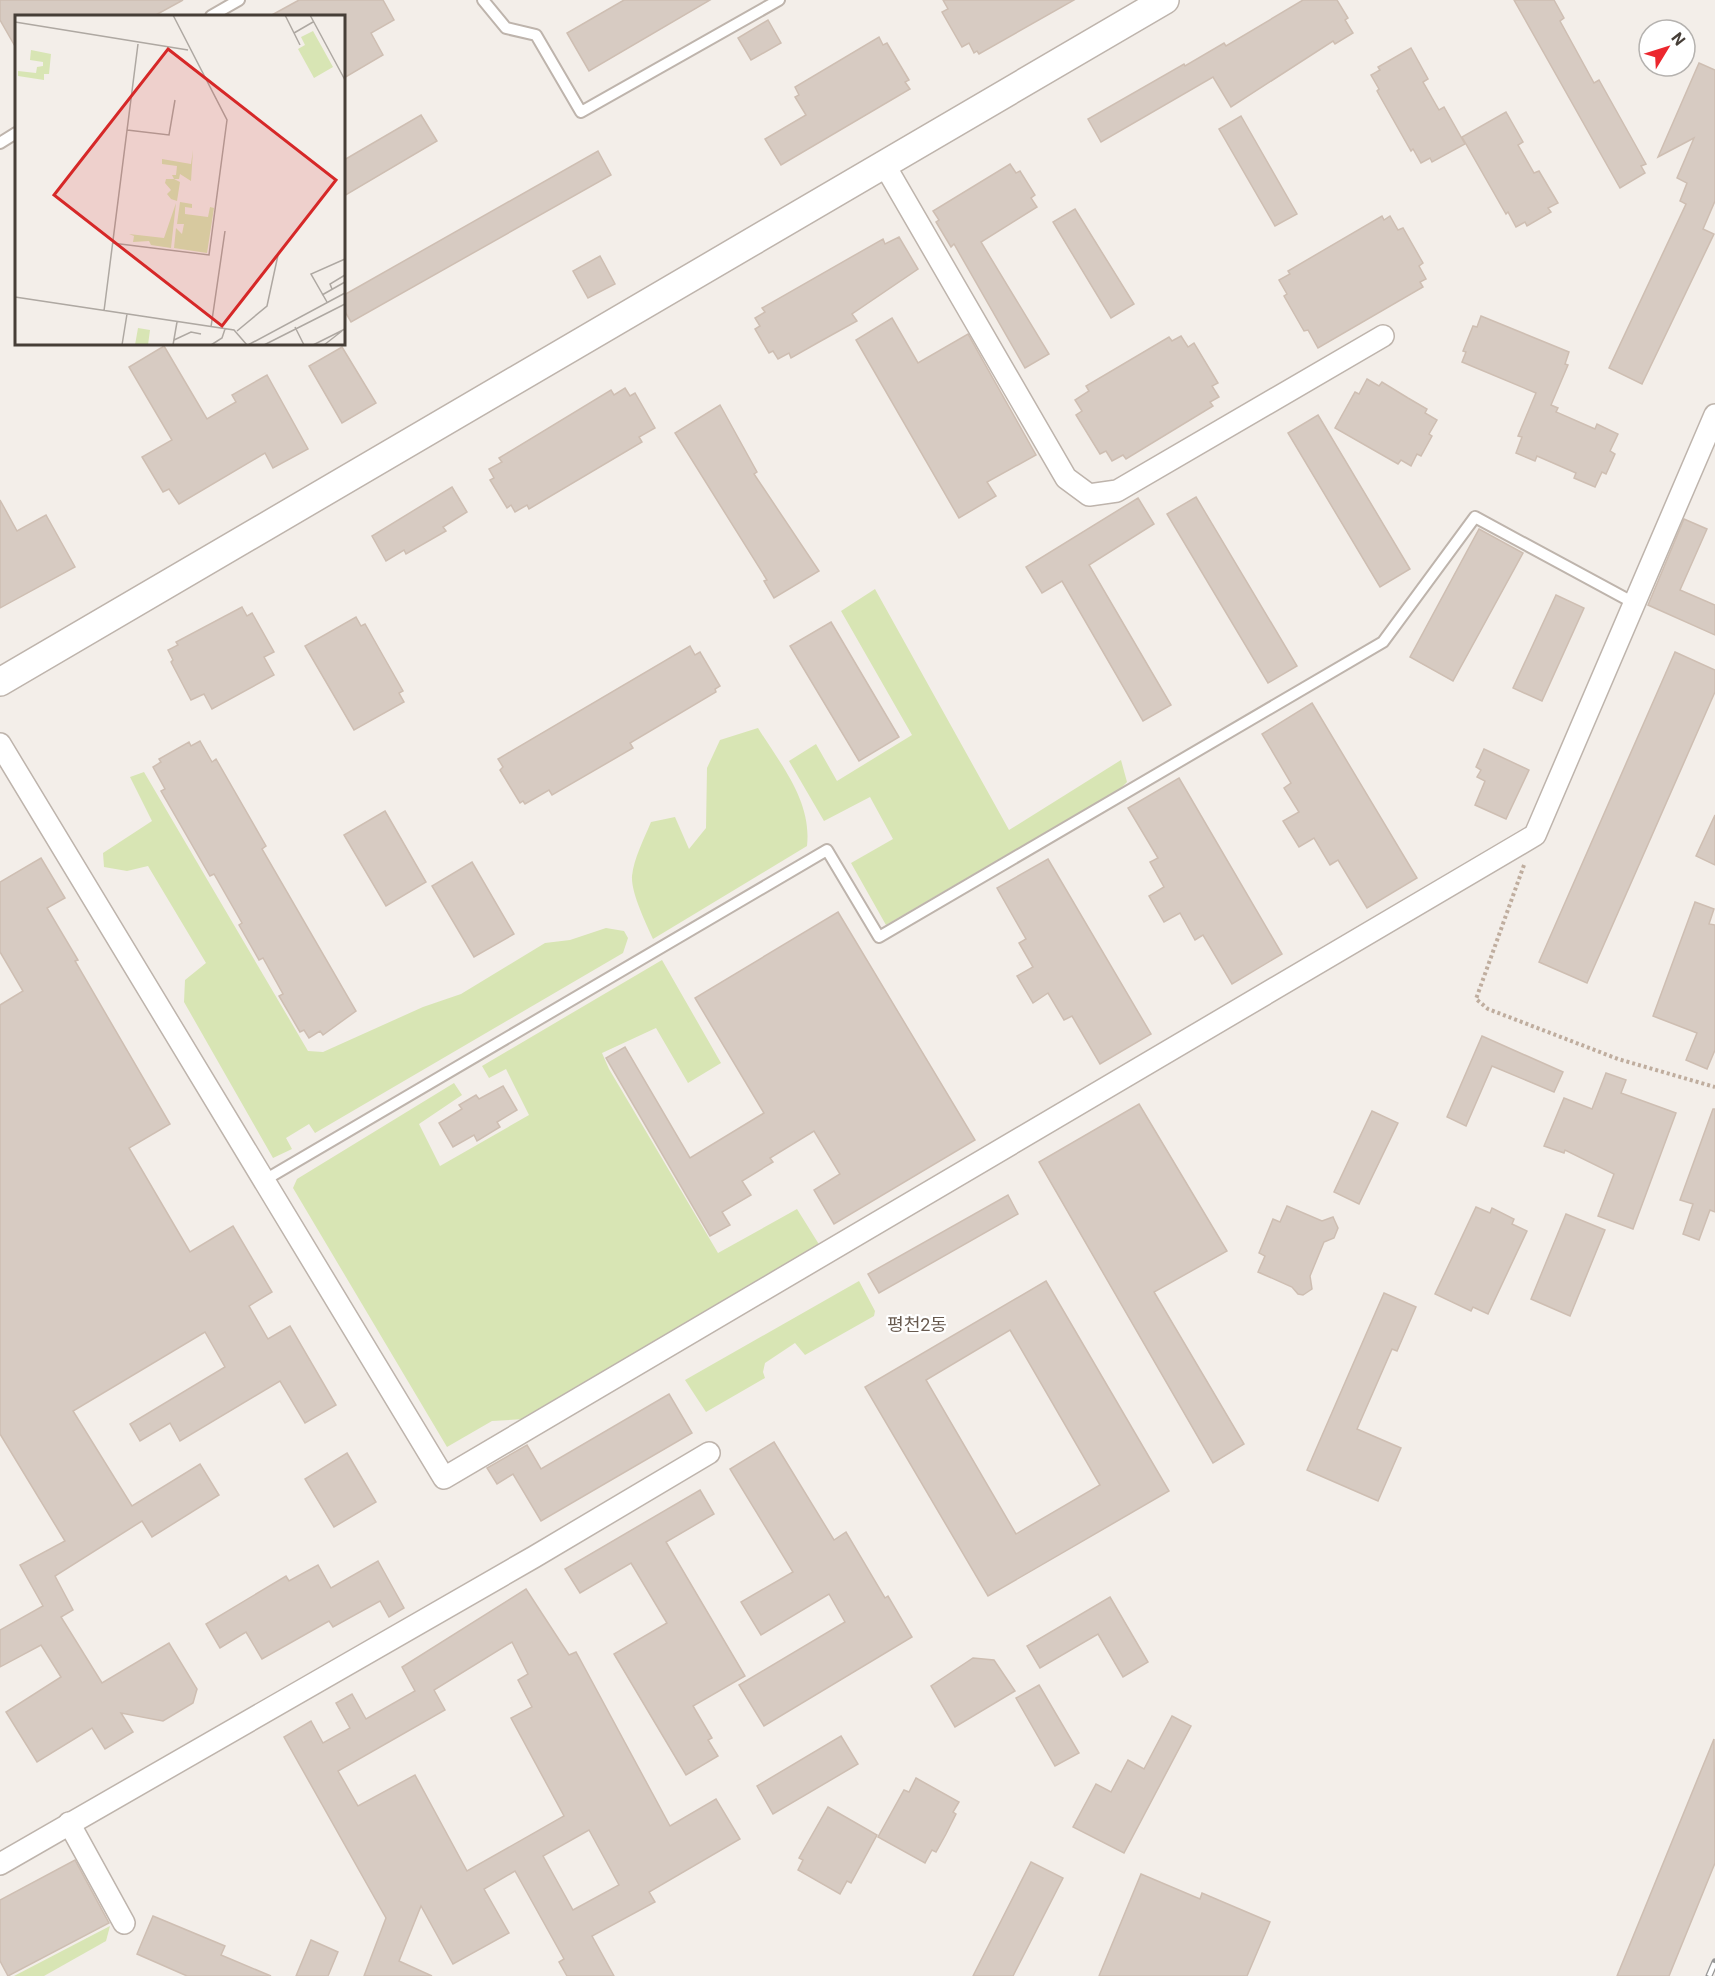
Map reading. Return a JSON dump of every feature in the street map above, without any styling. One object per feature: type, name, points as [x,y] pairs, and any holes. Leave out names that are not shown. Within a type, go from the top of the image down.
[{"type":"street","points":[[0,682],[1165,0]]},
{"type":"street","points":[[884,164],[1066,478],[1089,495],[1117,491],[1383,336]]},
{"type":"street","points":[[0,744],[262,1181],[444,1478],[1534,836],[1715,415]]},
{"type":"street","points":[[0,1864],[534,1557],[709,1453]]},
{"type":"street","points":[[69,1823],[124,1923]]},
{"type":"lane","points":[[213,15],[239,0]]},
{"type":"lane","points":[[483,0],[506,28],[536,35],[581,112],[779,0]]},
{"type":"lane","points":[[0,143],[15,134]]},
{"type":"lane","points":[[262,1181],[826,850],[879,937],[1383,642],[1474,517],[1634,603]]},
{"type":"path","points":[[1534,836],[1476,999],[1488,1009],[1618,1059],[1715,1087]]},
{"type":"green space","points":[[875,589],[1009,830],[1121,760],[1127,782],[1120,789],[886,925],[851,863],[893,839],[870,797],[824,821],[789,761],[816,744],[837,781],[912,735],[841,611]]},
{"type":"green space","points":[[758,728],[785,770],[800,799],[805,814],[807,846],[653,939],[636,899],[632,883],[637,855],[651,822],[675,817],[689,849],[706,828],[707,768],[720,740]]},
{"type":"green space","points":[[144,772],[308,1051],[323,1052],[423,1007],[461,994],[545,943],[570,940],[606,928],[624,931],[628,938],[623,953],[315,1133],[309,1124],[286,1138],[292,1149],[273,1158],[184,1002],[185,980],[206,963],[148,866],[127,871],[104,867],[103,853],[152,821],[130,777]]},
{"type":"green space","points":[[662,960],[721,1063],[688,1083],[656,1028],[602,1053],[609,1069],[718,1253],[797,1209],[820,1246],[524,1419],[492,1421],[447,1447],[293,1188],[297,1179],[454,1083],[462,1095],[419,1124],[440,1166],[529,1115],[506,1069],[489,1078],[482,1066]]},
{"type":"green space","points":[[859,1281],[875,1311],[874,1316],[805,1355],[795,1343],[765,1363],[763,1372],[765,1378],[706,1412],[685,1380]]},
{"type":"green space","points":[[110,1926],[106,1941],[44,1976],[14,1976]]},
{"type":"building","points":[[0,0],[183,0],[156,15],[15,15],[15,46],[0,20]]},
{"type":"building","points":[[299,0],[383,0],[394,20],[371,33],[383,55],[345,77],[345,15],[272,15]]},
{"type":"building","points":[[624,0],[710,0],[589,71],[567,33]]},
{"type":"building","points":[[943,0],[1074,0],[979,54],[977,51],[974,53],[969,43],[962,47],[942,12],[948,9]]},
{"type":"building","points":[[1303,0],[1337,0],[1348,18],[1345,20],[1353,33],[1335,44],[1333,41],[1231,107],[1213,77],[1101,142],[1088,119],[1184,64],[1185,66],[1224,43],[1226,46]]},
{"type":"building","points":[[1514,0],[1554,0],[1564,18],[1560,21],[1594,83],[1599,80],[1646,164],[1641,166],[1645,173],[1620,188]]},
{"type":"building","points":[[768,20],[781,43],[751,60],[738,38]]},
{"type":"building","points":[[879,37],[883,45],[887,43],[909,80],[905,82],[910,89],[781,165],[765,139],[806,115],[795,97],[799,95],[795,87]]},
{"type":"building","points":[[1411,48],[1428,79],[1423,82],[1439,110],[1444,107],[1465,144],[1432,162],[1430,158],[1421,163],[1413,149],[1411,151],[1377,91],[1379,89],[1371,75],[1380,70],[1378,67]]},
{"type":"building","points":[[1699,63],[1715,70],[1715,201],[1703,229],[1714,234],[1642,384],[1609,368],[1686,204],[1680,201],[1687,183],[1677,178],[1694,138],[1658,157],[1692,78],[1697,78]]},
{"type":"building","points":[[1506,112],[1523,142],[1518,145],[1534,173],[1539,171],[1558,203],[1548,208],[1551,212],[1527,226],[1525,222],[1516,227],[1508,212],[1506,214],[1462,137]]},
{"type":"building","points":[[421,115],[437,141],[345,195],[345,159]]},
{"type":"building","points":[[1241,116],[1297,214],[1275,226],[1219,129]]},
{"type":"building","points":[[598,151],[611,175],[351,322],[345,312],[345,294]]},
{"type":"building","points":[[1010,164],[1016,173],[1020,171],[1035,195],[1031,198],[1037,207],[981,242],[1049,354],[1025,368],[954,244],[951,247],[936,222],[939,220],[933,211]]},
{"type":"building","points":[[1075,209],[1134,304],[1111,318],[1053,222]]},
{"type":"building","points":[[1382,216],[1384,220],[1390,216],[1398,230],[1403,228],[1423,263],[1419,266],[1426,279],[1420,282],[1423,287],[1318,348],[1308,330],[1304,331],[1284,296],[1287,294],[1279,280],[1290,274],[1288,271]]},
{"type":"building","points":[[899,237],[918,269],[852,314],[857,321],[791,358],[789,353],[778,359],[773,351],[769,353],[755,329],[760,326],[755,318],[765,312],[762,308],[883,239],[885,244]]},
{"type":"building","points":[[600,256],[615,284],[588,298],[573,271]]},
{"type":"building","points":[[1481,316],[1569,352],[1565,364],[1568,365],[1551,405],[1558,408],[1556,412],[1595,429],[1597,424],[1618,434],[1610,451],[1615,454],[1606,474],[1602,472],[1595,487],[1574,478],[1576,473],[1537,456],[1535,461],[1516,453],[1522,437],[1518,436],[1536,393],[1462,362],[1466,352],[1463,351],[1473,326],[1477,327]]},
{"type":"building","points":[[892,318],[918,363],[968,334],[1036,455],[987,482],[996,496],[959,518],[856,340]]},
{"type":"building","points":[[1181,336],[1188,347],[1194,343],[1218,383],[1212,386],[1219,397],[1210,402],[1213,406],[1126,459],[1123,455],[1112,461],[1106,451],[1100,454],[1076,415],[1082,411],[1075,400],[1089,391],[1086,386],[1169,337],[1172,341]]},
{"type":"building","points":[[164,346],[207,419],[236,402],[232,395],[267,375],[308,449],[273,468],[265,453],[179,504],[169,489],[163,492],[142,457],[172,440],[129,367]]},
{"type":"building","points":[[342,347],[376,403],[342,423],[309,366]]},
{"type":"building","points":[[1367,379],[1379,386],[1382,382],[1427,409],[1425,413],[1437,420],[1429,434],[1432,436],[1421,456],[1417,454],[1411,466],[1401,460],[1398,464],[1335,428],[1355,392],[1359,394]]},
{"type":"building","points":[[625,388],[630,396],[635,393],[655,428],[639,437],[642,442],[529,509],[527,505],[515,512],[511,505],[507,508],[490,480],[494,478],[489,469],[502,462],[499,458],[611,390],[614,395]]},
{"type":"building","points":[[720,405],[757,472],[754,474],[819,571],[774,598],[764,581],[767,580],[675,433]]},
{"type":"building","points":[[1318,415],[1410,569],[1380,587],[1288,433]]},
{"type":"building","points":[[452,487],[467,512],[443,527],[446,531],[406,554],[404,550],[386,561],[372,536]]},
{"type":"building","points":[[1196,497],[1297,666],[1268,683],[1167,514]]},
{"type":"building","points":[[1138,498],[1154,524],[1089,565],[1171,705],[1143,721],[1062,581],[1042,593],[1026,567]]},
{"type":"building","points":[[0,500],[17,531],[46,515],[75,567],[0,608]]},
{"type":"building","points":[[1684,519],[1707,529],[1680,590],[1715,605],[1715,635],[1648,605]]},
{"type":"building","points":[[1479,529],[1523,553],[1453,681],[1410,657]]},
{"type":"building","points":[[1556,595],[1584,608],[1542,701],[1513,688]]},
{"type":"building","points":[[242,607],[247,616],[252,613],[274,652],[264,657],[274,675],[212,709],[204,694],[191,700],[171,662],[173,660],[168,650],[178,645],[176,642]]},
{"type":"building","points":[[356,617],[361,626],[365,624],[403,691],[399,693],[404,702],[354,730],[305,646]]},
{"type":"building","points":[[831,622],[899,737],[859,761],[790,646]]},
{"type":"building","points":[[690,646],[695,655],[700,652],[720,686],[715,689],[716,692],[630,743],[633,748],[552,795],[549,790],[525,804],[523,801],[520,803],[500,770],[503,767],[498,759]]},
{"type":"building","points":[[1675,652],[1715,670],[1715,692],[1587,983],[1539,962]]},
{"type":"building","points":[[1312,703],[1417,878],[1367,908],[1338,860],[1330,865],[1314,838],[1299,847],[1283,821],[1299,812],[1284,788],[1291,783],[1262,734]]},
{"type":"building","points":[[200,741],[212,762],[216,759],[266,846],[262,849],[356,1011],[323,1035],[320,1031],[309,1038],[304,1030],[300,1032],[279,996],[283,994],[263,958],[259,960],[239,925],[242,923],[214,874],[210,876],[161,791],[165,789],[153,767],[161,762],[159,759],[189,742],[191,746]]},
{"type":"building","points":[[1484,749],[1529,770],[1506,819],[1475,805],[1485,781],[1477,777],[1481,770],[1476,767]]},
{"type":"building","points":[[1179,778],[1282,954],[1232,984],[1203,935],[1195,940],[1180,913],[1164,922],[1149,896],[1164,887],[1150,862],[1158,858],[1128,808]]},
{"type":"building","points":[[385,811],[426,882],[386,906],[344,835]]},
{"type":"building","points":[[1715,815],[1715,865],[1696,856]]},
{"type":"building","points":[[41,858],[65,898],[47,908],[78,960],[75,961],[170,1124],[129,1148],[190,1252],[233,1226],[272,1292],[249,1306],[268,1339],[290,1326],[336,1405],[305,1423],[280,1381],[180,1441],[170,1423],[140,1441],[130,1424],[225,1367],[205,1332],[73,1411],[132,1506],[200,1464],[219,1495],[152,1537],[142,1521],[55,1576],[73,1610],[61,1617],[102,1683],[169,1643],[197,1689],[193,1703],[163,1721],[121,1713],[133,1732],[105,1749],[92,1728],[37,1762],[6,1712],[61,1677],[41,1645],[0,1667],[0,1630],[43,1606],[20,1565],[65,1541],[0,1434],[0,1005],[23,991],[0,952],[0,882]]},
{"type":"building","points":[[1048,859],[1151,1034],[1100,1064],[1072,1016],[1064,1020],[1048,993],[1033,1003],[1017,976],[1033,967],[1019,943],[1026,939],[997,888]]},
{"type":"building","points":[[472,862],[514,934],[474,957],[432,886]]},
{"type":"building","points":[[1695,902],[1714,909],[1709,924],[1715,925],[1715,1050],[1707,1069],[1686,1060],[1697,1033],[1653,1016]]},
{"type":"building","points":[[838,912],[975,1140],[834,1224],[814,1190],[840,1174],[814,1131],[770,1158],[773,1162],[742,1181],[751,1195],[722,1212],[730,1225],[710,1236],[606,1058],[625,1047],[690,1158],[764,1113],[695,998]]},
{"type":"building","points":[[1482,1036],[1563,1072],[1554,1092],[1492,1066],[1466,1126],[1447,1117]]},
{"type":"building","points":[[1606,1073],[1626,1080],[1621,1093],[1676,1113],[1633,1229],[1598,1216],[1614,1174],[1565,1150],[1564,1153],[1544,1146],[1564,1098],[1592,1109]]},
{"type":"building","points":[[503,1086],[517,1110],[497,1122],[500,1127],[477,1141],[474,1135],[453,1147],[439,1123],[462,1109],[459,1105],[476,1095],[479,1099]]},
{"type":"building","points":[[1139,1104],[1227,1251],[1154,1292],[1244,1444],[1213,1463],[1039,1162]]},
{"type":"building","points":[[1713,1109],[1715,1109],[1715,1212],[1710,1210],[1699,1240],[1683,1234],[1693,1204],[1680,1200]]},
{"type":"building","points":[[1372,1111],[1398,1123],[1359,1204],[1334,1192]]},
{"type":"building","points":[[1008,1195],[1018,1214],[879,1293],[868,1274]]},
{"type":"building","points":[[1287,1206],[1322,1221],[1333,1217],[1338,1228],[1334,1238],[1324,1242],[1310,1276],[1312,1289],[1303,1295],[1298,1294],[1292,1287],[1258,1272],[1265,1256],[1259,1253],[1273,1219],[1280,1222]]},
{"type":"building","points":[[1476,1207],[1490,1213],[1492,1208],[1514,1219],[1512,1224],[1527,1231],[1488,1314],[1473,1307],[1471,1311],[1435,1294]]},
{"type":"building","points":[[1566,1214],[1605,1230],[1570,1316],[1531,1299]]},
{"type":"building","points":[[1046,1281],[1169,1491],[988,1596],[865,1387]],"holes":[[[1010,1330],[1100,1485],[1016,1534],[926,1380]]]},
{"type":"building","points":[[1384,1293],[1416,1307],[1397,1351],[1392,1349],[1357,1429],[1401,1448],[1378,1501],[1307,1470]]},
{"type":"building","points":[[669,1394],[692,1433],[541,1521],[513,1474],[497,1484],[487,1468],[527,1445],[541,1469]]},
{"type":"building","points":[[774,1442],[834,1540],[846,1532],[885,1598],[888,1596],[912,1637],[764,1726],[739,1685],[845,1622],[829,1594],[761,1635],[741,1602],[793,1572],[730,1469]]},
{"type":"building","points":[[347,1453],[376,1502],[334,1527],[305,1479]]},
{"type":"building","points":[[700,1490],[714,1514],[666,1542],[745,1676],[693,1706],[712,1738],[708,1740],[718,1756],[686,1775],[614,1654],[667,1623],[631,1563],[580,1593],[565,1569]]},
{"type":"building","points":[[378,1561],[404,1608],[389,1617],[380,1601],[333,1627],[329,1621],[262,1659],[246,1632],[220,1648],[206,1624],[286,1576],[289,1581],[318,1565],[331,1588]]},
{"type":"building","points":[[526,1589],[569,1655],[576,1652],[670,1826],[716,1799],[740,1839],[649,1892],[655,1902],[592,1936],[614,1976],[567,1976],[559,1962],[564,1959],[515,1871],[484,1889],[509,1933],[453,1964],[421,1906],[399,1961],[432,1976],[364,1976],[386,1918],[284,1737],[311,1721],[323,1743],[350,1728],[336,1703],[352,1694],[366,1719],[415,1691],[402,1667]],"holes":[[[512,1642],[528,1674],[518,1680],[532,1707],[511,1718],[564,1816],[467,1871],[415,1775],[358,1806],[338,1771],[445,1710],[434,1690]],[[589,1830],[619,1885],[573,1910],[543,1856]]]},
{"type":"building","points":[[1110,1597],[1148,1662],[1123,1677],[1098,1634],[1040,1668],[1027,1646]]},
{"type":"building","points":[[973,1658],[994,1660],[1015,1691],[955,1727],[931,1686]]},
{"type":"building","points":[[1039,1685],[1079,1753],[1055,1766],[1016,1698]]},
{"type":"building","points":[[1172,1716],[1191,1726],[1124,1853],[1073,1827],[1096,1784],[1111,1792],[1128,1760],[1144,1769]]},
{"type":"building","points":[[841,1736],[858,1764],[773,1814],[757,1786]]},
{"type":"building","points":[[1714,1739],[1715,1863],[1669,1976],[1617,1976]]},
{"type":"building","points":[[916,1778],[959,1802],[953,1812],[956,1814],[936,1852],[932,1850],[925,1863],[878,1837],[904,1790],[909,1792]]},
{"type":"building","points":[[828,1807],[877,1835],[851,1883],[847,1881],[840,1894],[798,1870],[803,1860],[799,1858]]},
{"type":"building","points":[[75,1860],[109,1923],[8,1976],[0,1961],[0,1900]]},
{"type":"building","points":[[1031,1862],[1063,1878],[1013,1976],[973,1976]]},
{"type":"building","points":[[1141,1874],[1200,1899],[1202,1893],[1270,1922],[1247,1976],[1099,1976]]},
{"type":"building","points":[[153,1916],[225,1946],[221,1955],[271,1976],[187,1976],[137,1954]]},
{"type":"building","points":[[311,1940],[338,1952],[328,1976],[296,1976]]},
{"type":"railway","points":[[1709,1976],[1715,1962]]},
{"type":"district","name":"평천2동","points":[[917,1325]]}]
